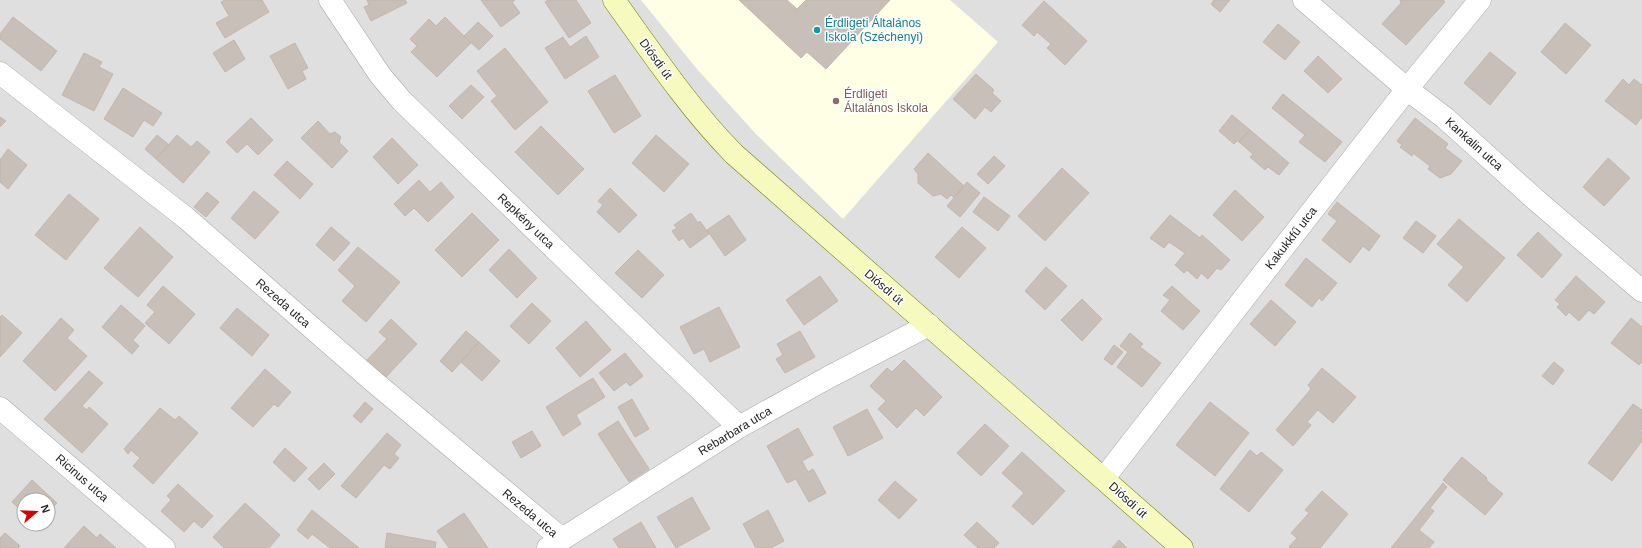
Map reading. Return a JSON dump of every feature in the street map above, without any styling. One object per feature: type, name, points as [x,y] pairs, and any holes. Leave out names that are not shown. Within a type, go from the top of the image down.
[{"type":"main road","name":"Diósdi út","points":[[614,0],[688,103],[724,143],[816,227],[1182,548]]},
{"type":"street","name":"Repkény utca","points":[[330,0],[380,75],[402,101],[739,427]]},
{"type":"street","name":"Kankalin utca","points":[[1304,0],[1407,89],[1445,118],[1536,200],[1642,291]]},
{"type":"street","name":"Kakukkfű utca","points":[[1104,478],[1407,89],[1480,0]]},
{"type":"street","name":"Rezeda utca","points":[[0,73],[186,218],[373,381],[555,544]]},
{"type":"street","name":"Rebarbara utca","points":[[555,544],[739,427],[829,377],[928,325]]},
{"type":"street","name":"Ricinus utca","points":[[0,408],[164,548]]},
{"type":"shaded area","points":[[0,0],[1642,0],[1642,548],[0,548]]},
{"type":"shaded area","name":"Érdligeti Általános Iskola","points":[[641,0],[950,0],[998,42],[843,219],[755,133],[697,69]]},
{"type":"building","points":[[225,0],[262,0],[269,12],[225,38],[216,23],[229,16],[221,2]]},
{"type":"building","points":[[367,0],[405,0],[407,3],[371,21],[364,7],[369,5]]},
{"type":"building","points":[[481,0],[515,0],[512,2],[520,13],[501,27]]},
{"type":"building","points":[[548,0],[576,0],[591,23],[569,38],[545,2]]},
{"type":"building","name":"Érdligeti Általános Iskola (Széchenyi)","points":[[739,0],[787,0],[797,9],[806,0],[890,0],[826,69],[807,52],[801,58]]},
{"type":"building","points":[[1214,0],[1230,0],[1220,12],[1211,4]]},
{"type":"building","points":[[1400,0],[1443,0],[1445,2],[1406,45],[1382,24],[1401,3]]},
{"type":"building","points":[[1044,1],[1087,41],[1065,65],[1047,48],[1051,44],[1037,32],[1034,36],[1022,25]]},
{"type":"building","points":[[13,17],[57,51],[41,71],[0,39],[0,34]]},
{"type":"building","points":[[445,17],[471,43],[437,77],[411,52],[417,46],[410,39],[429,19],[436,26]]},
{"type":"building","points":[[478,22],[493,36],[479,50],[464,36]]},
{"type":"building","points":[[1565,23],[1591,45],[1566,74],[1541,52]]},
{"type":"building","points":[[1278,24],[1300,42],[1285,60],[1263,42]]},
{"type":"building","points":[[586,36],[599,57],[565,79],[545,48],[563,37],[570,47]]},
{"type":"building","points":[[234,40],[245,59],[225,72],[213,53]]},
{"type":"building","points":[[295,43],[308,68],[302,71],[306,79],[288,89],[270,56]]},
{"type":"building","points":[[505,48],[548,102],[515,130],[491,101],[497,96],[477,71]]},
{"type":"building","points":[[1490,52],[1516,73],[1490,105],[1464,83]]},
{"type":"building","points":[[84,53],[102,62],[99,67],[113,74],[94,111],[62,95]]},
{"type":"building","points":[[1318,56],[1342,79],[1328,93],[1304,71]]},
{"type":"building","points":[[976,74],[994,90],[992,93],[1001,101],[991,112],[985,107],[975,119],[953,99]]},
{"type":"building","points":[[615,75],[641,116],[614,133],[588,91]]},
{"type":"building","points":[[1623,79],[1629,85],[1634,79],[1642,85],[1642,117],[1636,125],[1605,101]]},
{"type":"building","points":[[471,85],[484,97],[462,119],[449,106]]},
{"type":"building","points":[[123,88],[162,113],[153,126],[144,120],[133,137],[104,119]]},
{"type":"building","points":[[1283,94],[1342,142],[1325,162],[1299,142],[1305,135],[1272,108]]},
{"type":"building","points":[[1232,115],[1250,130],[1239,142],[1237,141],[1234,144],[1219,131]]},
{"type":"building","points":[[0,117],[6,121],[0,127]]},
{"type":"building","points":[[251,118],[273,140],[258,155],[247,144],[237,153],[226,142]]},
{"type":"building","points":[[1415,118],[1448,144],[1445,148],[1462,161],[1451,174],[1440,178],[1428,169],[1430,166],[1413,153],[1412,156],[1400,147],[1402,145],[1397,141]]},
{"type":"building","points":[[318,121],[330,134],[335,132],[341,137],[339,142],[348,151],[332,168],[301,138]]},
{"type":"building","points":[[541,126],[584,169],[558,195],[515,152]]},
{"type":"building","points":[[1250,130],[1289,163],[1279,175],[1268,167],[1265,170],[1250,157],[1253,154],[1239,142]]},
{"type":"building","points":[[157,135],[169,145],[156,159],[145,149]]},
{"type":"building","points":[[177,135],[191,147],[197,141],[210,152],[183,183],[156,159]]},
{"type":"building","points":[[656,135],[689,164],[664,192],[632,163]]},
{"type":"building","points":[[392,138],[418,165],[398,184],[373,157]]},
{"type":"building","points":[[8,149],[27,165],[8,189],[0,182],[0,160]]},
{"type":"building","points":[[928,153],[964,186],[954,198],[951,195],[947,199],[941,194],[933,196],[918,183],[918,174],[914,169]]},
{"type":"building","points":[[994,156],[1005,166],[988,184],[977,174]]},
{"type":"building","points":[[1608,158],[1630,178],[1604,206],[1583,187]]},
{"type":"building","points":[[287,161],[313,184],[300,199],[274,175]]},
{"type":"building","points":[[1062,168],[1089,193],[1045,241],[1018,216]]},
{"type":"building","points":[[419,180],[430,192],[441,182],[454,197],[428,222],[414,208],[405,216],[394,204]]},
{"type":"building","points":[[967,182],[980,193],[960,217],[947,206]]},
{"type":"building","points":[[610,188],[637,215],[619,233],[597,212],[603,205],[598,201]]},
{"type":"building","points":[[1235,190],[1264,217],[1242,241],[1213,215]]},
{"type":"building","points":[[254,191],[279,212],[255,239],[231,218]]},
{"type":"building","points":[[207,192],[219,202],[206,217],[194,207]]},
{"type":"building","points":[[69,194],[99,219],[66,260],[35,235]]},
{"type":"building","points":[[984,197],[1010,216],[998,231],[973,212]]},
{"type":"building","points":[[1337,202],[1380,236],[1369,251],[1363,246],[1350,263],[1322,240],[1337,221],[1328,214]]},
{"type":"building","points":[[472,213],[499,240],[462,277],[435,250]]},
{"type":"building","points":[[691,213],[698,223],[700,221],[709,234],[690,248],[683,238],[679,241],[672,231],[677,228],[674,225]]},
{"type":"building","points":[[729,215],[746,240],[725,256],[707,230]]},
{"type":"building","points":[[1170,215],[1200,238],[1202,235],[1230,260],[1221,270],[1217,268],[1208,279],[1201,273],[1197,279],[1187,270],[1184,273],[1175,265],[1185,253],[1169,242],[1164,248],[1150,238]]},
{"type":"building","points":[[1459,219],[1505,258],[1467,302],[1448,285],[1464,267],[1437,244]]},
{"type":"building","points":[[1416,221],[1436,236],[1423,253],[1403,238]]},
{"type":"building","points":[[140,227],[173,257],[138,297],[104,268]]},
{"type":"building","points":[[331,227],[350,243],[334,261],[316,245]]},
{"type":"building","points":[[962,227],[986,248],[959,278],[935,257]]},
{"type":"building","points":[[1538,232],[1562,255],[1542,278],[1517,255]]},
{"type":"building","points":[[358,247],[400,282],[366,322],[342,301],[355,286],[338,270]]},
{"type":"building","points":[[509,249],[537,278],[517,298],[489,270]]},
{"type":"building","points":[[638,250],[664,275],[642,298],[615,273]]},
{"type":"building","points":[[1306,258],[1337,283],[1322,301],[1319,298],[1312,307],[1285,285]]},
{"type":"building","points":[[1046,267],[1067,286],[1045,310],[1025,291]]},
{"type":"building","points":[[820,276],[838,301],[804,325],[786,300]]},
{"type":"building","points":[[1576,276],[1605,302],[1594,314],[1589,310],[1579,321],[1569,312],[1566,316],[1557,307],[1560,304],[1555,300]]},
{"type":"building","points":[[163,286],[195,314],[169,344],[145,323],[155,312],[147,305]]},
{"type":"building","points":[[1172,286],[1200,311],[1183,330],[1161,311],[1170,300],[1163,295]]},
{"type":"building","points":[[1082,299],[1102,319],[1082,341],[1061,320]]},
{"type":"building","points":[[1271,300],[1296,322],[1275,346],[1250,324]]},
{"type":"building","points":[[532,303],[551,321],[529,344],[510,326]]},
{"type":"building","points":[[121,305],[145,326],[133,340],[139,346],[132,354],[102,327]]},
{"type":"building","points":[[719,307],[740,347],[710,362],[704,349],[694,354],[680,327]]},
{"type":"building","points":[[237,308],[269,335],[252,356],[220,328]]},
{"type":"building","points":[[2,315],[22,333],[0,357],[0,317]]},
{"type":"building","points":[[61,318],[74,330],[67,338],[87,356],[55,391],[23,361]]},
{"type":"building","points":[[1631,318],[1642,327],[1642,362],[1639,365],[1611,343]]},
{"type":"building","points":[[391,319],[417,344],[385,378],[366,361],[387,339],[379,332]]},
{"type":"building","points":[[586,321],[611,350],[580,377],[556,348]]},
{"type":"building","points":[[466,331],[479,342],[452,372],[440,361]]},
{"type":"building","points":[[800,331],[815,357],[785,373],[776,359],[783,355],[777,344]]},
{"type":"building","points":[[1130,333],[1143,344],[1140,347],[1161,363],[1142,387],[1117,367],[1128,352],[1120,346]]},
{"type":"building","points":[[479,342],[500,361],[482,381],[461,362]]},
{"type":"building","points":[[1114,345],[1123,352],[1112,365],[1104,359]]},
{"type":"building","points":[[625,353],[643,376],[630,386],[626,382],[614,391],[599,373]]},
{"type":"building","points":[[904,360],[942,397],[924,416],[916,408],[897,428],[878,409],[886,401],[870,386],[887,368],[892,372]]},
{"type":"building","points":[[1554,362],[1564,370],[1553,385],[1542,376]]},
{"type":"building","points":[[1322,368],[1356,397],[1333,423],[1318,410],[1307,422],[1311,425],[1293,446],[1276,430],[1311,389],[1308,385]]},
{"type":"building","points":[[265,369],[291,392],[278,407],[274,404],[253,427],[231,408]]},
{"type":"building","points":[[89,371],[103,383],[82,406],[87,410],[89,407],[108,424],[82,453],[44,419]]},
{"type":"building","points":[[593,378],[605,397],[576,415],[581,424],[563,436],[546,407]]},
{"type":"building","points":[[632,399],[649,429],[635,437],[618,407]]},
{"type":"building","points":[[365,402],[373,409],[361,423],[353,416]]},
{"type":"building","points":[[1210,402],[1249,433],[1215,476],[1176,445]]},
{"type":"building","points":[[1633,404],[1642,410],[1642,429],[1640,431],[1642,433],[1642,441],[1612,481],[1588,463]]},
{"type":"building","points":[[160,408],[175,420],[179,416],[198,433],[153,484],[133,466],[140,458],[131,450],[128,454],[124,449]]},
{"type":"building","points":[[867,409],[883,438],[848,456],[833,427]]},
{"type":"building","points":[[618,421],[649,469],[629,482],[598,434]]},
{"type":"building","points":[[985,424],[1009,446],[981,476],[957,453]]},
{"type":"building","points":[[798,428],[813,455],[802,461],[808,472],[813,469],[826,493],[809,502],[796,479],[787,483],[767,446]]},
{"type":"building","points":[[532,431],[541,446],[521,458],[512,442]]},
{"type":"building","points":[[387,433],[401,445],[394,454],[399,458],[390,469],[384,465],[356,498],[341,486]]},
{"type":"building","points":[[285,448],[307,468],[294,482],[273,462]]},
{"type":"building","points":[[1250,450],[1257,456],[1261,452],[1283,470],[1249,512],[1220,489]]},
{"type":"building","points":[[1022,452],[1065,491],[1033,525],[1012,506],[1024,493],[1002,473]]},
{"type":"building","points":[[1462,457],[1503,494],[1485,515],[1443,480]]},
{"type":"building","points":[[324,463],[335,474],[319,490],[308,479]]},
{"type":"building","points":[[32,480],[45,492],[21,492]]},
{"type":"building","points":[[895,481],[917,500],[899,519],[878,500]]},
{"type":"building","points":[[1443,483],[1447,487],[1430,508],[1434,511],[1419,530],[1434,542],[1429,548],[1391,548]]},
{"type":"building","points":[[178,484],[213,516],[202,528],[194,521],[184,532],[161,511],[171,500],[167,496]]},
{"type":"building","points":[[1322,491],[1348,514],[1320,548],[1290,548],[1289,547],[1297,538],[1291,533],[1309,513],[1305,510]]},
{"type":"building","points":[[692,497],[710,529],[676,548],[657,517]]},
{"type":"building","points":[[16,498],[16,506],[12,502]]},
{"type":"building","points":[[245,503],[280,535],[269,548],[224,548],[213,537]]},
{"type":"building","points":[[312,510],[359,548],[330,548],[312,534],[308,539],[297,530]]},
{"type":"building","points":[[768,510],[784,541],[771,548],[756,548],[743,524]]},
{"type":"building","points":[[464,513],[488,548],[449,548],[437,531]]},
{"type":"building","points":[[641,522],[656,548],[619,548],[613,539]]},
{"type":"building","points":[[977,522],[999,543],[994,548],[978,548],[964,535]]},
{"type":"building","points":[[84,526],[97,538],[100,534],[116,548],[64,548]]},
{"type":"building","points":[[5,533],[20,546],[18,548],[0,548],[0,538]]},
{"type":"building","points":[[387,533],[436,542],[435,548],[385,548]]},
{"type":"building","points":[[1119,540],[1127,548],[1112,548]]},
{"type":"place","name":"Érdligeti Általános Iskola (Széchenyi)","points":[[817,30]]},
{"type":"place","name":"Érdligeti Általános Iskola","points":[[836,101]]}]
